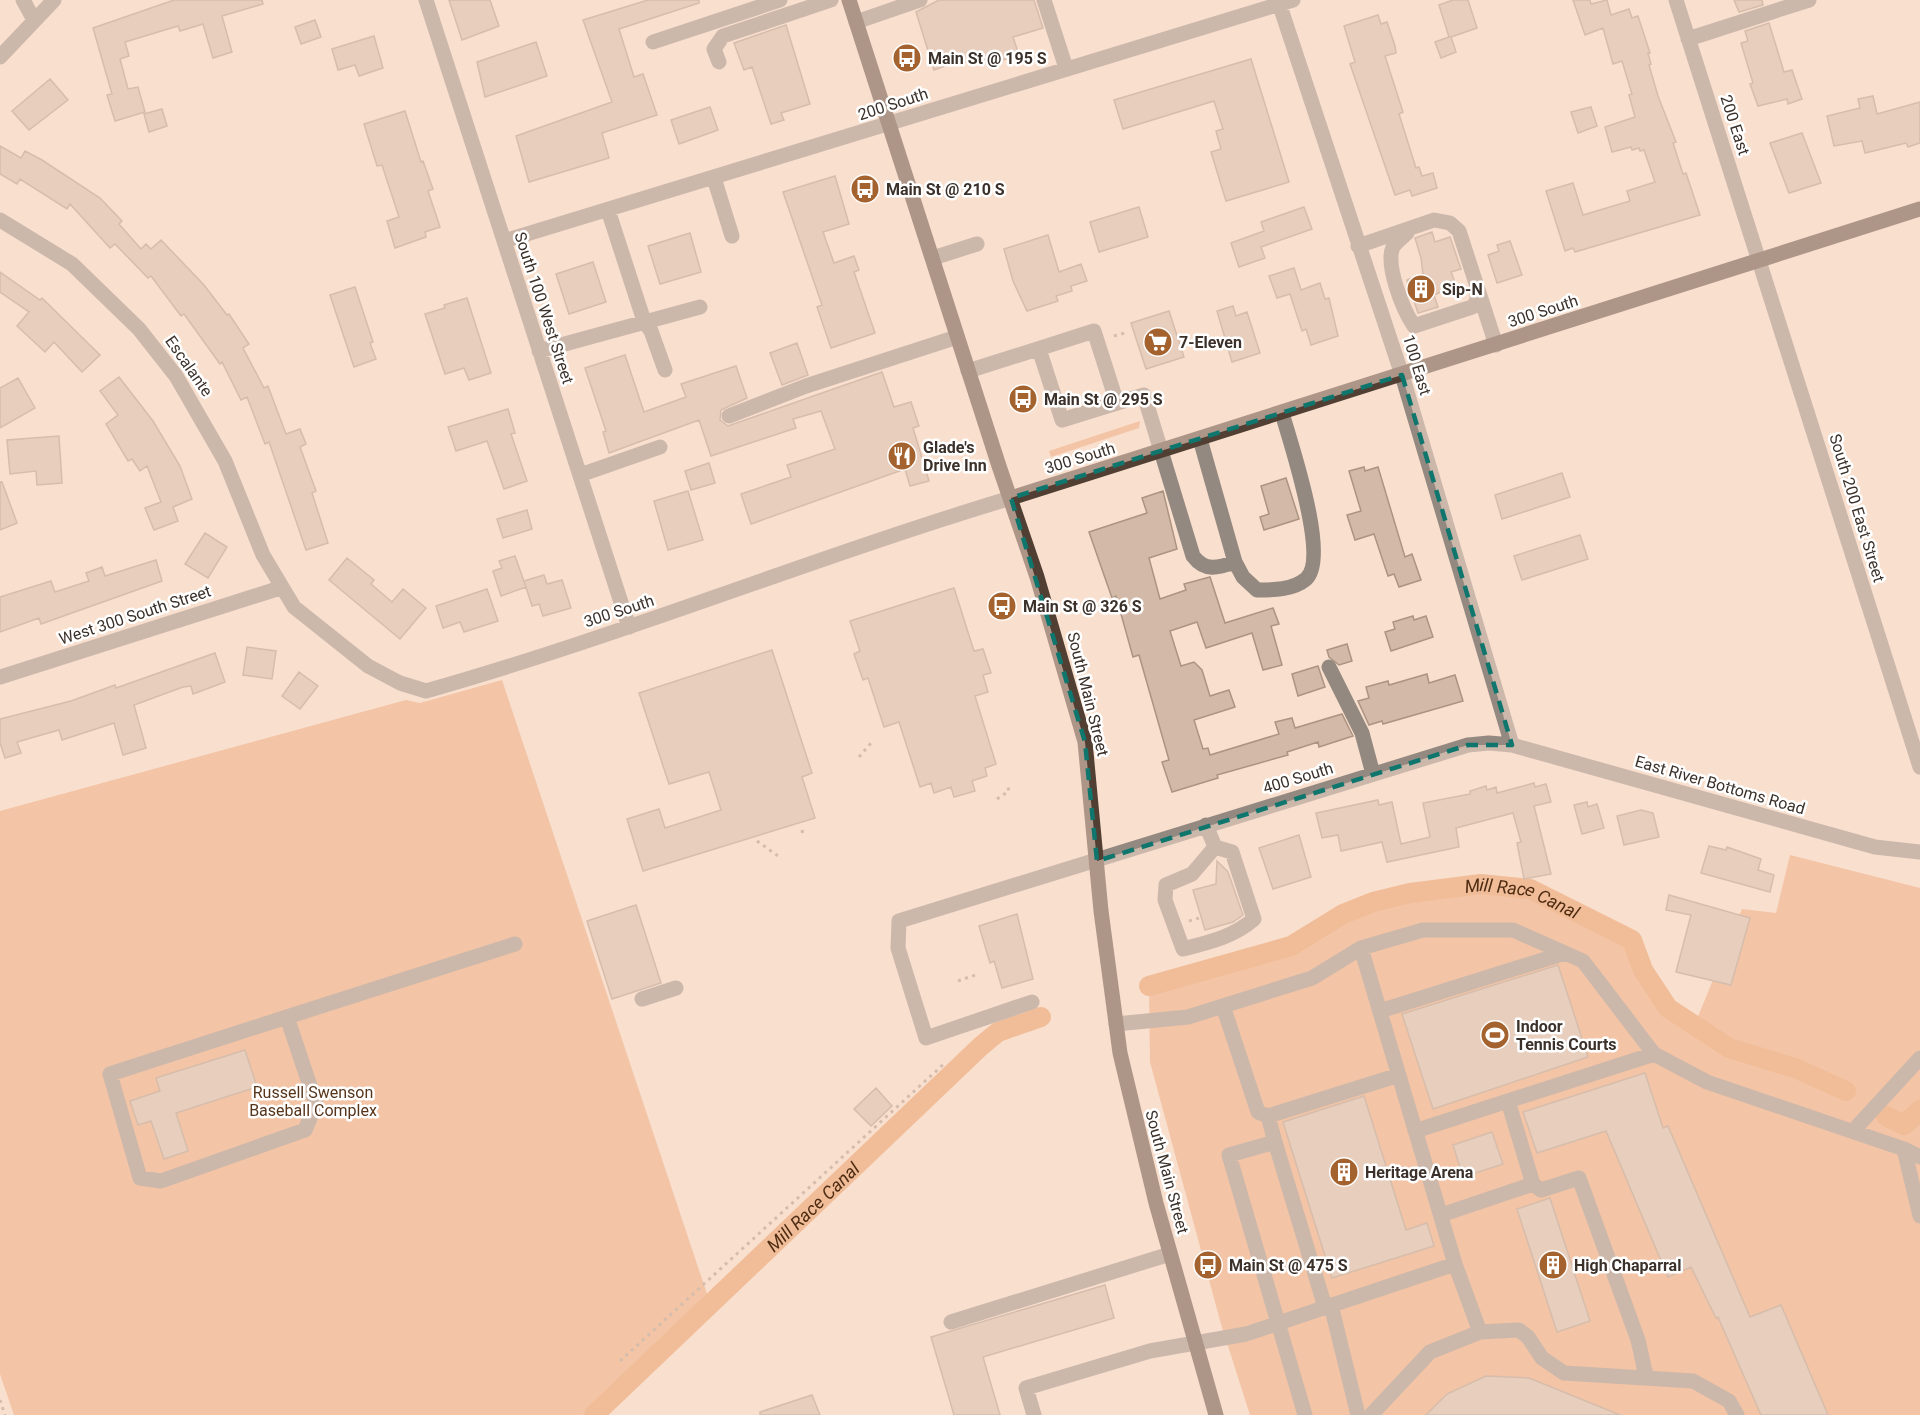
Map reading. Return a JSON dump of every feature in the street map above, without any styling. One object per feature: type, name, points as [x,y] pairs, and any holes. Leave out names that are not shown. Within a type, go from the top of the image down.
[{"type":"main road","name":"South Main Street","points":[[849,0],[1061,654],[1084,742],[1116,1024],[1135,1124],[1216,1415]]},
{"type":"main road","name":"300 South","points":[[1011,498],[1920,209]]},
{"type":"street","points":[[23,0],[34,20]]},
{"type":"street","points":[[0,57],[54,0]]},
{"type":"street","name":"South 100 West Street","points":[[426,0],[629,627]]},
{"type":"street","points":[[653,42],[780,0]]},
{"type":"street","points":[[718,62],[714,49],[723,36],[831,0]]},
{"type":"street","points":[[856,22],[920,0]]},
{"type":"street","points":[[1044,0],[1066,68]]},
{"type":"street","name":"200 East","points":[[1676,0],[1761,260]]},
{"type":"street","points":[[1688,39],[1809,0]]},
{"type":"street","name":"200 South","points":[[504,241],[1284,1]]},
{"type":"street","name":"100 East","points":[[1284,1],[1358,246],[1402,375],[1512,745]]},
{"type":"street","points":[[714,178],[732,236]]},
{"type":"street","points":[[608,210],[644,321],[651,331],[665,370]]},
{"type":"street","name":"Escalante","points":[[0,220],[72,264],[139,329],[176,376],[225,461],[262,555],[280,588]]},
{"type":"street","points":[[1358,246],[1434,220],[1450,223],[1459,231],[1496,345]]},
{"type":"street","points":[[1411,229],[1394,246],[1390,262],[1407,315],[1414,326],[1472,307],[1477,301],[1477,288]]},
{"type":"street","points":[[933,258],[977,244]]},
{"type":"street","name":"South 200 East Street","points":[[1761,260],[1920,767]]},
{"type":"street","points":[[539,351],[700,307]]},
{"type":"street","points":[[968,371],[1094,331],[1117,404]]},
{"type":"street","points":[[729,416],[806,386],[957,337]]},
{"type":"street","points":[[1039,349],[1062,420],[1144,395],[1193,556],[1203,566],[1211,568],[1235,562]]},
{"type":"street","points":[[1200,439],[1235,562],[1243,577],[1257,590],[1289,587],[1307,578],[1312,571],[1314,554],[1305,496],[1281,413]]},
{"type":"street","points":[[580,475],[660,447]]},
{"type":"street","name":"300 South","points":[[280,588],[305,617],[368,666],[400,683],[426,691],[629,627],[786,570],[1011,498]]},
{"type":"street","name":"West 300 South Street","points":[[0,677],[280,588]]},
{"type":"street","points":[[1329,667],[1362,733],[1373,774]]},
{"type":"street","name":"400 South","points":[[1032,1002],[926,1038],[898,948],[899,921],[1468,745],[1489,743],[1512,745]]},
{"type":"street","name":"East River Bottoms Road","points":[[1512,745],[1875,847],[1920,852]]},
{"type":"street","points":[[1206,825],[1215,848]]},
{"type":"street","points":[[1215,848],[1232,852],[1254,919],[1240,931],[1225,938],[1183,950],[1165,900],[1166,885],[1192,874],[1215,848]]},
{"type":"street","points":[[1116,1024],[1188,1017],[1312,978],[1361,948],[1423,930],[1513,930],[1583,961],[1654,1054],[1707,1082],[1920,1156]]},
{"type":"street","points":[[287,1017],[316,1104],[305,1130],[161,1181],[140,1178],[110,1074],[287,1017],[515,944]]},
{"type":"street","points":[[1361,948],[1455,1264],[1480,1332]]},
{"type":"street","points":[[1380,1011],[1565,953]]},
{"type":"street","points":[[642,999],[676,988]]},
{"type":"street","points":[[1223,1006],[1258,1112],[1268,1116],[1399,1075]]},
{"type":"street","points":[[1415,1131],[1654,1054]]},
{"type":"street","points":[[1853,1131],[1920,1058]]},
{"type":"street","points":[[1508,1101],[1533,1184],[1541,1190],[1579,1178],[1638,1340],[1646,1376]]},
{"type":"street","points":[[1268,1116],[1328,1306],[1359,1415]]},
{"type":"street","points":[[1275,1142],[1229,1155],[1305,1415]]},
{"type":"street","points":[[1904,1149],[1920,1216]]},
{"type":"street","points":[[1441,1215],[1533,1184]]},
{"type":"street","points":[[951,1322],[1170,1254]]},
{"type":"street","points":[[1034,1415],[1026,1388],[1150,1350],[1246,1334],[1455,1264]]},
{"type":"street","points":[[1371,1415],[1430,1352],[1480,1332],[1519,1330],[1528,1337],[1542,1358],[1564,1373],[1646,1376],[1693,1381],[1729,1401],[1737,1415]]},
{"type":"path","points":[[859,757],[871,743]]},
{"type":"path","points":[[997,799],[1009,790],[1006,784]]},
{"type":"path","points":[[802,830],[803,835]]},
{"type":"path","points":[[757,841],[781,858]]},
{"type":"path","points":[[958,981],[978,974]]},
{"type":"path","points":[[620,1361],[946,1062]]},
{"type":"path","points":[[0,1400],[5,1415]]},
{"type":"highlighted area","points":[[1402,375],[1512,745],[1468,745],[1097,861],[1085,742],[1011,498]]},
{"type":"green space","points":[[1140,421],[1139,428],[1051,457],[1049,451]]},
{"type":"green space","name":"Russell Swenson Baseball Complex","points":[[502,680],[707,1294],[583,1415],[14,1415],[0,1374],[0,811],[406,700],[420,703]]},
{"type":"green space","points":[[1790,855],[1920,888],[1920,1415],[1250,1415],[1221,1324],[1150,1062],[1149,986],[1291,946],[1343,914],[1373,902],[1410,893],[1481,884],[1530,889],[1632,940],[1643,970],[1667,1008],[1695,1024],[1742,909],[1776,913]]},
{"type":"building","points":[[174,0],[262,0],[263,4],[222,16],[232,52],[213,58],[203,24],[180,31],[178,26],[125,42],[129,56],[120,59],[128,89],[138,87],[145,112],[115,121],[107,95],[112,94],[93,28]]},
{"type":"building","points":[[449,0],[490,0],[499,26],[462,40]]},
{"type":"building","points":[[648,0],[699,0],[699,3],[619,29],[634,77],[643,74],[657,115],[602,133],[609,158],[529,182],[516,136],[612,102],[583,20]]},
{"type":"building","points":[[939,0],[1034,0],[1043,28],[1013,37],[1019,55],[987,65],[984,56],[934,70],[916,12]]},
{"type":"building","points":[[1453,0],[1468,0],[1477,28],[1451,37],[1456,52],[1441,58],[1435,42],[1449,37],[1439,5]]},
{"type":"building","points":[[1573,0],[1590,0],[1591,4],[1607,0],[1611,15],[1629,9],[1632,18],[1638,16],[1650,53],[1648,53],[1651,64],[1649,65],[1658,96],[1676,142],[1673,143],[1683,174],[1686,173],[1700,215],[1575,252],[1573,248],[1565,251],[1546,191],[1573,183],[1583,215],[1630,201],[1627,191],[1655,182],[1644,150],[1640,151],[1639,148],[1632,150],[1631,147],[1612,152],[1605,127],[1635,117],[1629,95],[1632,94],[1622,61],[1613,64],[1603,28],[1585,35]]},
{"type":"building","points":[[1734,0],[1762,0],[1763,5],[1739,12]]},
{"type":"building","points":[[1378,15],[1381,24],[1387,22],[1395,46],[1396,53],[1385,56],[1403,112],[1399,114],[1416,168],[1419,167],[1422,176],[1433,173],[1437,188],[1412,196],[1410,190],[1395,195],[1350,64],[1355,62],[1344,26]]},
{"type":"building","points":[[315,20],[321,37],[301,44],[295,27]]},
{"type":"building","points":[[1769,23],[1784,72],[1792,70],[1802,99],[1788,104],[1787,99],[1758,106],[1750,84],[1753,83],[1741,43],[1748,41],[1745,31]]},
{"type":"building","points":[[786,25],[810,104],[781,113],[784,120],[771,124],[752,67],[744,70],[734,43]]},
{"type":"building","points":[[374,36],[383,68],[359,76],[355,65],[338,70],[332,49]]},
{"type":"building","points":[[536,42],[547,76],[485,97],[477,62]]},
{"type":"building","points":[[1251,59],[1289,182],[1226,201],[1211,152],[1221,149],[1216,131],[1223,129],[1214,101],[1123,129],[1114,100]]},
{"type":"building","points":[[50,79],[68,100],[29,130],[12,111]]},
{"type":"building","points":[[1873,96],[1877,114],[1920,102],[1920,143],[1908,147],[1906,143],[1865,153],[1862,141],[1834,146],[1827,116],[1860,108],[1858,99]]},
{"type":"building","points":[[710,107],[718,130],[679,144],[671,120]]},
{"type":"building","points":[[1591,107],[1597,126],[1578,133],[1571,112]]},
{"type":"building","points":[[162,109],[167,126],[149,132],[144,114]]},
{"type":"building","points":[[405,111],[421,162],[423,161],[433,189],[428,191],[440,227],[425,232],[426,237],[395,248],[387,221],[399,217],[382,165],[377,166],[364,124]]},
{"type":"building","points":[[1802,133],[1821,183],[1789,193],[1770,143]]},
{"type":"building","points":[[0,146],[21,158],[25,151],[100,198],[122,221],[119,224],[141,249],[146,244],[151,249],[161,240],[204,285],[227,315],[229,314],[249,344],[243,348],[264,388],[268,386],[286,434],[300,429],[306,444],[300,447],[316,491],[312,493],[328,543],[306,550],[269,442],[265,444],[247,397],[241,400],[222,362],[220,364],[184,314],[181,316],[151,276],[148,278],[115,244],[110,248],[70,204],[67,209],[20,179],[17,184],[0,174]]},
{"type":"building","points":[[835,176],[849,224],[823,232],[834,263],[854,256],[859,270],[854,272],[875,333],[831,348],[817,307],[822,305],[783,192]]},
{"type":"building","points":[[1139,207],[1148,237],[1099,252],[1090,222]]},
{"type":"building","points":[[1304,207],[1312,229],[1261,247],[1265,258],[1239,267],[1231,243],[1264,231],[1261,222]]},
{"type":"building","points":[[1432,232],[1435,242],[1450,237],[1461,269],[1451,272],[1456,285],[1434,295],[1438,307],[1418,313],[1407,280],[1423,274],[1415,238]]},
{"type":"building","points":[[690,233],[701,272],[660,284],[648,246]]},
{"type":"building","points":[[1048,235],[1059,272],[1081,264],[1087,281],[1071,286],[1072,291],[1056,296],[1058,301],[1027,311],[1013,281],[1004,249]]},
{"type":"building","points":[[1510,241],[1522,275],[1497,283],[1488,255],[1499,251],[1497,245]]},
{"type":"building","points":[[593,262],[606,302],[569,314],[556,274]]},
{"type":"building","points":[[1294,268],[1301,290],[1320,283],[1325,299],[1329,298],[1338,336],[1311,345],[1306,329],[1302,331],[1290,294],[1277,298],[1269,276]]},
{"type":"building","points":[[0,272],[40,300],[42,298],[100,355],[82,372],[54,342],[45,352],[17,326],[29,312],[0,292]]},
{"type":"building","points":[[355,287],[373,342],[370,343],[376,359],[354,367],[330,295]]},
{"type":"building","points":[[467,298],[491,373],[469,380],[464,368],[445,374],[425,314]]},
{"type":"building","points":[[1233,306],[1236,316],[1247,312],[1260,353],[1232,362],[1217,311]]},
{"type":"building","name":"7-Eleven","points":[[1169,311],[1184,357],[1146,369],[1131,323]]},
{"type":"building","points":[[797,343],[808,375],[782,385],[770,353]]},
{"type":"building","points":[[625,355],[644,412],[686,397],[681,384],[736,366],[747,398],[721,410],[720,420],[728,426],[882,372],[894,407],[911,402],[919,426],[913,428],[929,481],[910,486],[905,469],[751,524],[741,494],[791,477],[787,465],[835,449],[821,411],[793,419],[796,428],[711,456],[699,420],[609,453],[603,432],[606,431],[585,368]]},
{"type":"building","points":[[119,377],[153,421],[180,466],[192,499],[173,507],[178,521],[154,530],[145,508],[161,502],[147,466],[140,471],[132,459],[128,461],[106,424],[118,415],[100,391]]},
{"type":"building","points":[[18,378],[35,408],[0,428],[0,388]]},
{"type":"building","points":[[508,409],[515,433],[511,434],[527,481],[504,489],[487,441],[456,451],[448,427]]},
{"type":"building","points":[[59,436],[62,483],[37,485],[36,471],[10,474],[7,440]]},
{"type":"building","points":[[709,463],[715,483],[691,490],[685,471]]},
{"type":"building","points":[[1364,467],[1365,471],[1378,467],[1405,557],[1412,554],[1421,580],[1399,587],[1394,574],[1388,576],[1374,534],[1355,540],[1347,515],[1361,511],[1349,471]]},
{"type":"building","points":[[1562,473],[1570,497],[1502,519],[1495,495]]},
{"type":"building","points":[[1286,478],[1299,519],[1264,530],[1260,517],[1269,514],[1261,486]]},
{"type":"building","points":[[0,482],[2,482],[17,523],[0,530]]},
{"type":"building","points":[[688,491],[703,540],[668,550],[654,501]]},
{"type":"building","points":[[1163,491],[1177,549],[1149,558],[1160,599],[1186,590],[1184,584],[1210,577],[1225,623],[1273,608],[1279,624],[1271,626],[1282,665],[1263,670],[1252,633],[1206,648],[1197,622],[1170,631],[1181,666],[1194,662],[1202,670],[1210,696],[1229,690],[1235,707],[1194,720],[1203,749],[1208,748],[1210,755],[1279,734],[1275,722],[1292,718],[1295,728],[1342,714],[1353,736],[1319,747],[1318,742],[1287,752],[1288,755],[1217,775],[1218,778],[1172,792],[1162,762],[1169,760],[1139,655],[1133,657],[1116,596],[1112,598],[1089,532],[1147,513],[1142,498]]},
{"type":"building","points":[[527,510],[532,529],[503,538],[497,519]]},
{"type":"building","points":[[205,533],[227,547],[208,578],[185,564]]},
{"type":"building","points":[[1580,535],[1588,559],[1522,580],[1514,556]]},
{"type":"building","points":[[515,556],[526,587],[501,596],[493,571],[502,568],[499,561]]},
{"type":"building","points":[[347,558],[374,580],[371,584],[392,602],[403,589],[426,608],[400,639],[329,580]]},
{"type":"building","points":[[156,560],[162,581],[41,624],[39,618],[0,632],[0,597],[51,581],[55,592],[89,581],[86,573],[102,567],[105,576]]},
{"type":"building","points":[[544,575],[547,584],[562,580],[571,608],[543,616],[539,604],[532,606],[524,581]]},
{"type":"building","points":[[954,588],[974,651],[983,649],[991,673],[983,675],[988,692],[975,696],[996,764],[985,768],[987,776],[972,781],[975,791],[954,797],[951,787],[934,793],[931,783],[920,787],[899,722],[884,727],[868,678],[863,680],[854,654],[860,651],[850,621]]},
{"type":"building","points":[[487,589],[498,621],[464,632],[460,622],[443,628],[436,606]]},
{"type":"building","points":[[1413,616],[1414,620],[1426,616],[1433,637],[1391,651],[1385,632],[1395,629],[1393,622]]},
{"type":"building","points":[[1347,644],[1352,661],[1339,665],[1329,657],[1327,650]]},
{"type":"building","points":[[247,647],[276,651],[272,679],[243,675]]},
{"type":"building","points":[[772,650],[812,773],[802,777],[815,818],[643,871],[627,819],[659,809],[665,828],[721,810],[709,772],[669,784],[639,693]]},
{"type":"building","points":[[215,653],[225,682],[193,694],[191,686],[183,687],[134,705],[146,748],[123,755],[114,723],[62,740],[59,730],[17,742],[21,753],[5,758],[0,743],[0,719],[71,701],[115,685],[116,688]]},
{"type":"building","points":[[1318,666],[1325,687],[1298,696],[1292,674]]},
{"type":"building","points":[[299,672],[318,686],[300,709],[282,696]]},
{"type":"building","points":[[1427,674],[1429,683],[1455,675],[1463,701],[1383,724],[1382,721],[1369,725],[1358,701],[1369,698],[1366,687],[1388,681],[1389,685]]},
{"type":"building","points":[[1534,783],[1535,787],[1546,784],[1551,802],[1534,806],[1551,874],[1524,879],[1517,843],[1521,842],[1513,813],[1456,828],[1459,847],[1387,862],[1382,842],[1341,851],[1338,835],[1322,838],[1316,813],[1378,800],[1379,805],[1392,802],[1401,844],[1430,837],[1423,803],[1470,794],[1470,791],[1486,786],[1487,790],[1496,787],[1497,793]]},
{"type":"building","points":[[1587,802],[1588,807],[1597,804],[1604,828],[1582,834],[1574,805]]},
{"type":"building","points":[[1641,810],[1653,813],[1659,837],[1624,845],[1617,816]]},
{"type":"building","points":[[1299,835],[1311,877],[1273,889],[1259,848]]},
{"type":"building","points":[[1709,846],[1726,850],[1727,847],[1761,859],[1758,870],[1774,875],[1770,892],[1701,873]]},
{"type":"building","points":[[1217,861],[1228,872],[1243,915],[1233,922],[1205,930],[1193,890],[1216,884]]},
{"type":"building","points":[[1669,895],[1750,918],[1731,985],[1676,972],[1691,915],[1666,910]]},
{"type":"building","points":[[636,905],[661,983],[612,999],[587,921]]},
{"type":"building","points":[[1017,914],[1033,979],[1002,988],[994,961],[990,963],[979,926]]},
{"type":"building","name":"Indoor Tennis Courts","points":[[1558,965],[1588,1057],[1433,1109],[1402,1014]]},
{"type":"building","points":[[245,1050],[257,1087],[176,1113],[188,1151],[164,1159],[151,1121],[138,1125],[130,1101],[160,1091],[156,1078]]},
{"type":"building","points":[[1645,1073],[1663,1128],[1668,1126],[1750,1317],[1781,1305],[1828,1415],[1761,1415],[1718,1317],[1716,1318],[1691,1267],[1668,1277],[1606,1131],[1537,1153],[1523,1112]]},
{"type":"building","points":[[876,1088],[892,1106],[871,1126],[854,1109]]},
{"type":"building","name":"Heritage Arena","points":[[1364,1096],[1406,1230],[1427,1223],[1434,1246],[1332,1278],[1283,1122]]},
{"type":"building","points":[[1492,1132],[1503,1164],[1463,1177],[1453,1145]]},
{"type":"building","name":"High Chaparral","points":[[1550,1198],[1590,1321],[1557,1332],[1517,1209]]},
{"type":"building","points":[[1105,1285],[1114,1318],[983,1357],[1000,1415],[954,1415],[931,1337]]},
{"type":"building","points":[[1486,1376],[1529,1378],[1620,1415],[1426,1415],[1447,1394]]},
{"type":"building","points":[[812,1395],[820,1415],[760,1415],[760,1412]]},
{"type":"waterway","name":"Mill Race Canal","points":[[1149,986],[1291,946],[1343,914],[1373,902],[1410,893],[1481,884],[1530,889],[1632,940],[1643,970],[1668,1008],[1729,1048],[1795,1068],[1846,1091]]},
{"type":"waterway","name":"Mill Race Canal","points":[[594,1415],[981,1046],[998,1032],[1041,1017]]},
{"type":"waterway","points":[[1886,1116],[1904,1125],[1920,1110]]},
{"type":"place","name":"Main St @ 195 S","points":[[907,58]]},
{"type":"place","name":"Main St @ 210 S","points":[[865,189]]},
{"type":"place","name":"Sip-N","points":[[1421,289]]},
{"type":"place","name":"7-Eleven","points":[[1158,342]]},
{"type":"place","name":"Main St @ 295 S","points":[[1023,399]]},
{"type":"place","name":"Glade's Drive Inn","points":[[902,456]]},
{"type":"place","name":"Main St @ 326 S","points":[[1002,606]]},
{"type":"place","name":"Indoor Tennis Courts","points":[[1495,1035]]},
{"type":"place","name":"Heritage Arena","points":[[1344,1172]]},
{"type":"place","name":"Main St @ 475 S","points":[[1208,1265]]},
{"type":"place","name":"High Chaparral","points":[[1553,1265]]}]
